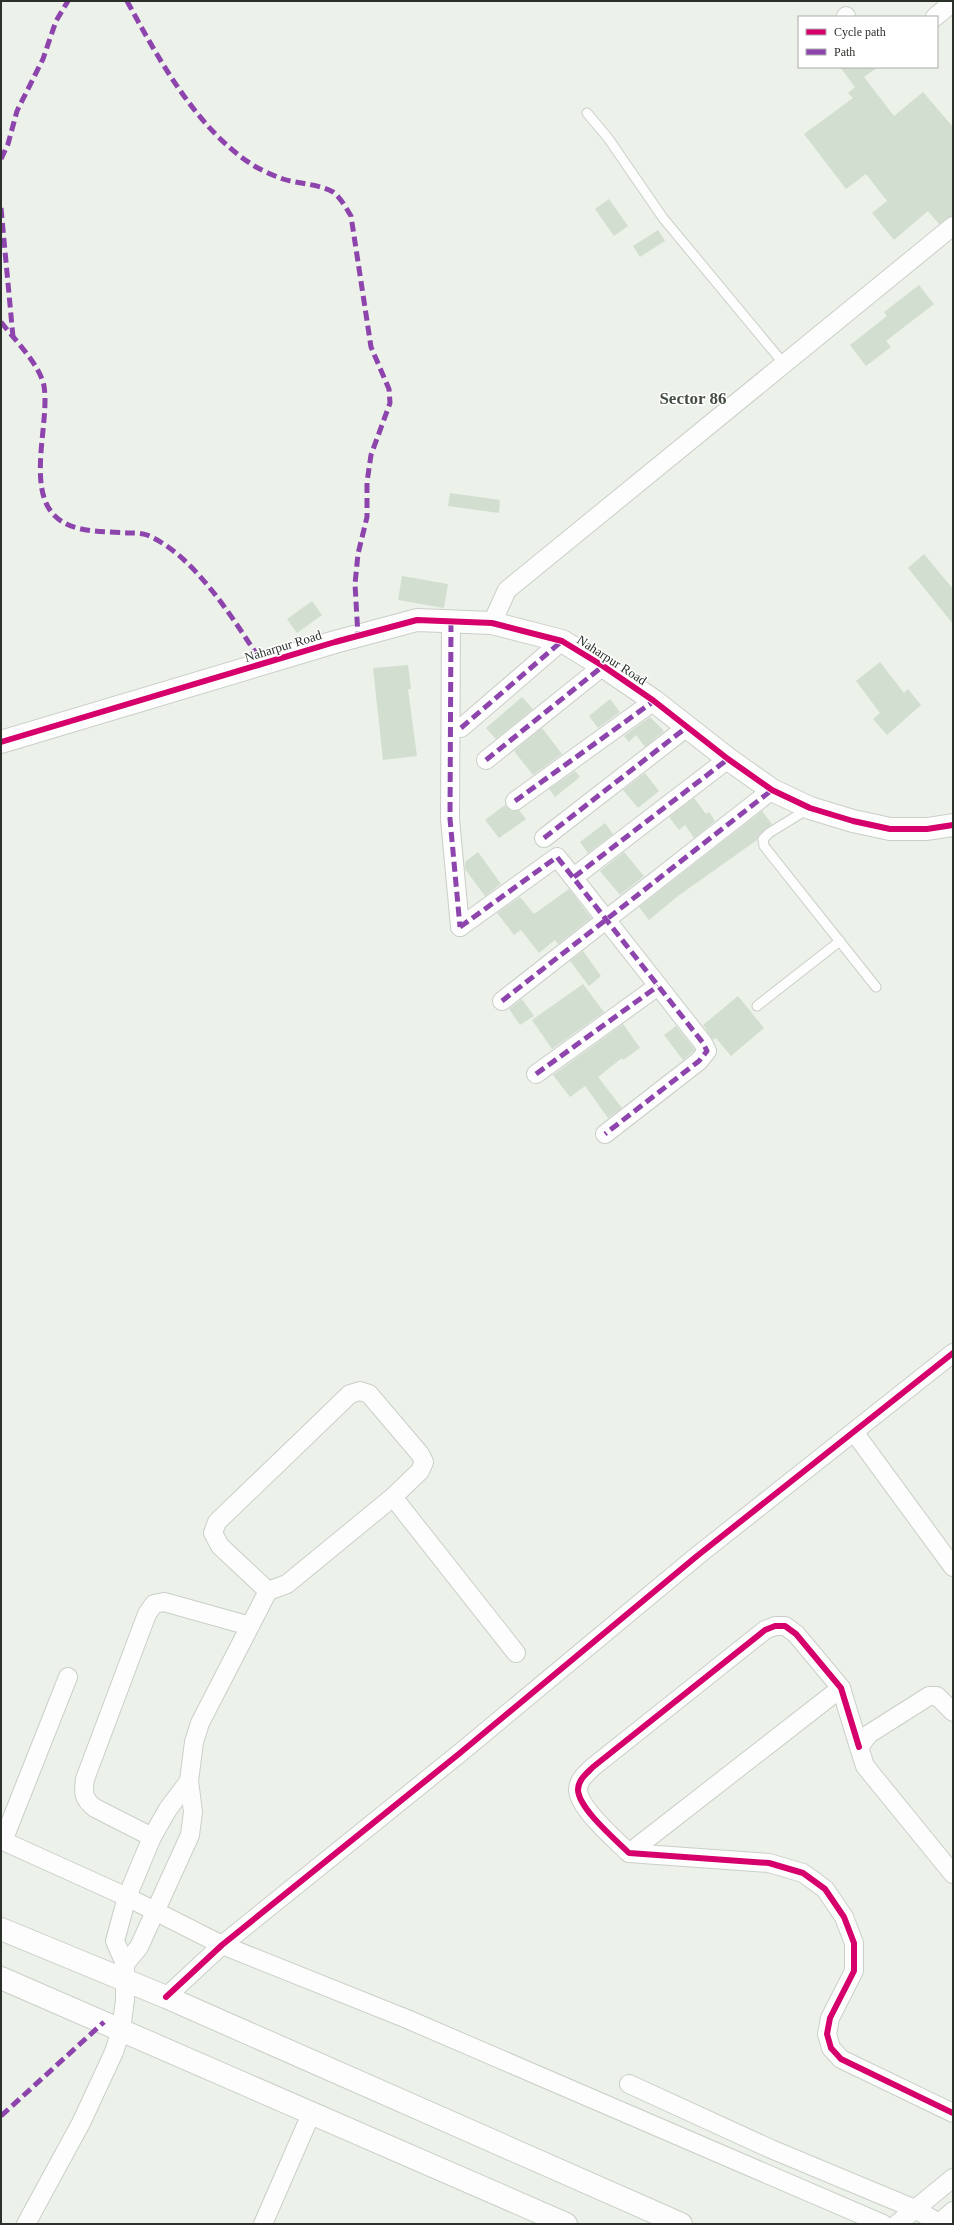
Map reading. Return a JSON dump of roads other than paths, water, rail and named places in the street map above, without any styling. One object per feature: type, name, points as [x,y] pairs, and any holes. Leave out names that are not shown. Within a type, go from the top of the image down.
[{"type":"street","points":[[492,623],[507,590],[953,226]]},
{"type":"street","name":"Naharpur Road","points":[[1,742],[358,636],[417,620],[492,623],[562,641],[603,666],[654,701],[728,760],[772,790],[810,808],[853,821],[890,828],[927,828],[953,825]]},
{"type":"street","points":[[451,622],[450,819],[460,927],[557,857],[707,1050],[699,1061],[605,1134]]},
{"type":"street","points":[[461,728],[562,641]]},
{"type":"street","points":[[486,760],[603,666]]},
{"type":"street","points":[[515,801],[654,701]]},
{"type":"street","points":[[544,838],[688,727]]},
{"type":"street","points":[[574,877],[728,760]]},
{"type":"street","points":[[502,1001],[772,790]]},
{"type":"street","points":[[536,1074],[658,986]]},
{"type":"street","points":[[166,1997],[222,1945],[460,1753],[697,1556],[953,1353]]},
{"type":"street","points":[[125,1973],[156,1912],[190,1835],[194,1812],[189,1781],[194,1742],[200,1723],[268,1591],[287,1584],[393,1497],[420,1471],[424,1462],[420,1454],[369,1394],[360,1391],[350,1394],[217,1522],[213,1533],[220,1546],[268,1591]]},
{"type":"street","points":[[854,1432],[953,1567]]},
{"type":"street","points":[[393,1497],[516,1653]]},
{"type":"street","points":[[152,1838],[95,1808],[87,1802],[83,1794],[86,1779],[147,1614],[154,1604],[164,1602],[250,1626]]},
{"type":"street","points":[[953,1874],[865,1766],[841,1688],[785,1626],[765,1630],[581,1778],[578,1790],[581,1801],[603,1827],[629,1853],[769,1863],[803,1874],[825,1889],[844,1917],[854,1943],[854,1971],[830,2018],[827,2034],[831,2048],[841,2059],[953,2113]]},
{"type":"street","points":[[68,1677],[2,1840],[127,1897],[222,1945],[407,2019],[883,2224]]},
{"type":"street","points":[[629,1853],[841,1688]]},
{"type":"street","points":[[859,1747],[869,1734],[929,1696],[937,1696],[953,1712]]},
{"type":"street","points":[[26,2224],[81,2123],[114,2052],[121,2030],[125,2000],[125,1973],[115,1941],[127,1897],[152,1838],[168,1809],[189,1781]]},
{"type":"street","points":[[1,1930],[125,1973],[166,1997],[681,2224]]},
{"type":"street","points":[[1,1978],[566,2224]]},
{"type":"street","points":[[629,2084],[771,2149],[915,2210],[938,2224],[953,2211]]},
{"type":"street","points":[[263,2224],[311,2114]]},
{"type":"street","points":[[897,2224],[953,2178]]},
{"type":"lane","points":[[587,113],[608,138],[663,218],[784,364]]},
{"type":"lane","points":[[810,808],[769,834],[763,840],[764,846],[876,987]]},
{"type":"lane","points":[[757,1006],[840,941]]},
{"type":"district","name":"Sector 86","points":[[693,398]]}]
